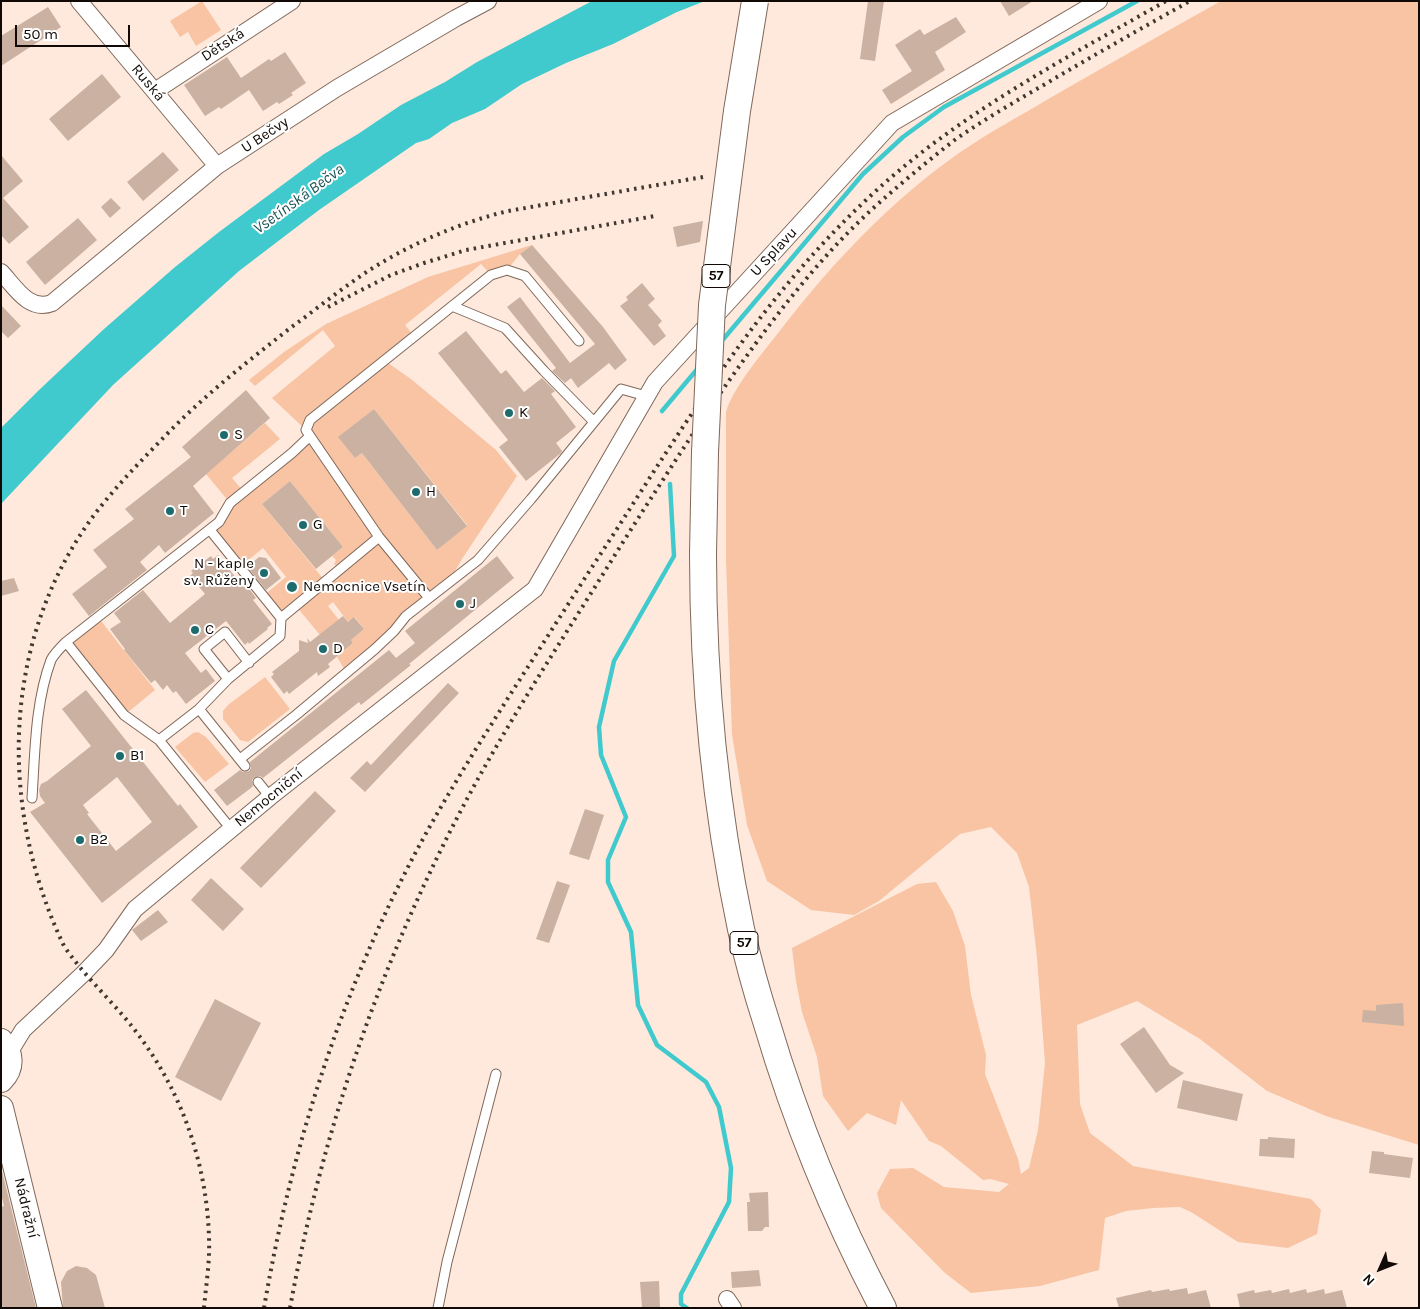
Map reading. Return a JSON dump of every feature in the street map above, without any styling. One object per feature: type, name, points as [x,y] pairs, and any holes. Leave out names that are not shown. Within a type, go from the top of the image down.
[{"type":"main road","name":"57","points":[[755,1],[736,111],[712,306],[705,442],[703,554],[706,673],[711,740],[726,855],[741,931],[760,1004],[798,1123],[843,1228],[883,1308]]},
{"type":"street","name":"Ruská","points":[[79,1],[217,166]]},
{"type":"street","name":"Dětská","points":[[155,90],[292,1]]},
{"type":"street","name":"U Bečvy","points":[[1,272],[29,302],[45,306],[62,296],[217,166],[337,88],[488,1]]},
{"type":"street","name":"U Splavu","points":[[535,589],[646,396],[661,375],[892,123],[1099,1]]},
{"type":"street","name":"Nemocniční","points":[[4,1058],[24,1030],[106,950],[135,909],[270,797],[535,589]]},
{"type":"street","name":"Nádražní","points":[[4,1058],[2,1109],[50,1308]]},
{"type":"lane","points":[[429,598],[379,537],[310,436],[306,430],[310,420],[490,275],[507,270],[525,276],[579,341]]},
{"type":"lane","points":[[452,306],[504,328],[544,372],[594,422]]},
{"type":"lane","points":[[199,709],[242,762],[375,649],[394,631],[406,616],[478,560],[531,499],[620,389],[646,396]]},
{"type":"lane","points":[[32,798],[35,745],[41,697],[52,658],[66,642],[210,530],[219,522],[230,503],[310,436]]},
{"type":"lane","points":[[159,740],[199,709],[228,680],[280,636],[281,618],[210,530]]},
{"type":"lane","points":[[281,618],[379,537]]},
{"type":"lane","points":[[228,680],[204,649],[225,632],[249,663]]},
{"type":"lane","points":[[66,642],[124,715],[159,740],[231,829]]},
{"type":"lane","points":[[258,782],[270,797]]},
{"type":"lane","points":[[438,1308],[447,1262],[496,1074]]},
{"type":"shaded area","points":[[202,1],[221,30],[196,46],[188,32],[180,37],[170,21]]},
{"type":"shaded area","points":[[1221,1],[1419,1],[1419,1145],[1326,1116],[1267,1091],[1200,1039],[1137,1001],[1077,1025],[1080,1104],[1090,1133],[1133,1166],[1311,1199],[1321,1210],[1317,1234],[1288,1248],[1238,1242],[1180,1207],[1126,1211],[1105,1218],[1099,1270],[1040,1286],[971,1293],[945,1273],[881,1208],[877,1193],[890,1169],[913,1168],[944,1187],[999,1192],[1009,1184],[990,1179],[983,1180],[941,1146],[929,1141],[901,1100],[896,1125],[867,1113],[848,1131],[823,1096],[817,1057],[802,1012],[792,948],[917,884],[936,882],[953,911],[965,946],[971,995],[986,1055],[985,1074],[1018,1159],[1021,1174],[1029,1168],[1038,1130],[1045,1063],[1037,958],[1029,887],[1017,853],[991,827],[960,834],[879,901],[854,915],[811,910],[767,881],[747,825],[732,735],[726,560],[726,412],[742,380],[801,304],[842,256],[910,191],[981,138]]},
{"type":"shaded area","points":[[532,245],[520,254],[507,270],[491,275],[481,264],[405,325],[414,336],[385,361],[411,379],[496,450],[517,476],[454,573],[346,672],[337,657],[353,643],[351,640],[364,629],[355,617],[348,622],[333,602],[328,606],[339,620],[320,635],[296,606],[281,618],[263,596],[286,577],[263,548],[240,567],[210,530],[230,503],[206,474],[265,423],[280,439],[232,478],[244,492],[310,436],[272,398],[335,346],[323,330],[255,386],[249,380],[284,352],[326,324],[428,277]],"holes":[[[374,409],[467,525],[437,550],[362,453],[355,458],[339,437]],[[290,481],[343,547],[332,556],[336,560],[334,564],[339,570],[325,581],[262,504]]]},
{"type":"shaded area","points":[[98,617],[155,690],[127,713],[66,642]]},
{"type":"shaded area","points":[[265,677],[290,709],[248,742],[240,740],[223,719],[223,711],[228,705]]},
{"type":"shaded area","points":[[198,732],[206,737],[229,764],[205,782],[175,747],[193,733]]},
{"type":"water","name":"Vsetínská Bečva","points":[[592,1],[705,1],[677,12],[613,44],[566,63],[522,84],[485,109],[452,123],[429,139],[416,143],[319,210],[239,271],[113,385],[1,504],[1,428],[104,329],[175,267],[324,154],[401,105]]},
{"type":"building","points":[[868,1],[884,1],[875,61],[860,59]]},
{"type":"building","points":[[1000,1],[1033,1],[1009,16]]},
{"type":"building","points":[[48,7],[61,27],[1,66],[1,36]]},
{"type":"building","points":[[956,17],[966,32],[935,52],[945,70],[891,104],[882,90],[912,71],[895,45],[920,29],[924,35]]},
{"type":"building","points":[[285,52],[306,83],[291,93],[293,95],[263,111],[249,90],[221,109],[219,107],[205,116],[184,85],[227,57],[241,78],[269,59],[271,61]]},
{"type":"building","points":[[102,74],[121,97],[68,141],[49,119]]},
{"type":"building","points":[[163,152],[179,170],[143,201],[127,182]]},
{"type":"building","points":[[1,155],[23,181],[3,198],[29,227],[9,244],[1,235]]},
{"type":"building","points":[[111,198],[121,208],[110,218],[101,207]]},
{"type":"building","points":[[78,218],[97,240],[45,285],[26,262]]},
{"type":"building","points":[[703,221],[700,242],[677,247],[673,227]]},
{"type":"building","points":[[532,245],[603,327],[627,360],[615,370],[609,363],[578,388],[571,378],[565,383],[552,371],[556,368],[507,307],[520,297],[570,363],[595,344],[520,254]]},
{"type":"building","points":[[642,283],[655,299],[648,305],[662,321],[658,325],[666,336],[654,346],[620,306],[628,300],[626,297]]},
{"type":"building","points":[[1,305],[21,326],[8,338],[1,331]]},
{"type":"building","name":"K","points":[[466,331],[501,374],[506,370],[524,392],[542,378],[555,391],[551,394],[576,427],[556,443],[562,451],[561,453],[526,481],[499,447],[508,440],[438,353]]},
{"type":"building","points":[[246,390],[270,418],[193,486],[214,513],[165,553],[159,545],[140,562],[147,570],[89,616],[72,594],[107,567],[93,550],[134,519],[125,509],[191,457],[182,447]]},
{"type":"building","name":"H","points":[[374,409],[467,526],[437,550],[362,453],[355,458],[338,437]]},
{"type":"building","name":"G","points":[[290,481],[343,547],[316,569],[262,504]]},
{"type":"building","name":"C","points":[[218,555],[243,587],[245,583],[256,598],[253,600],[272,624],[249,644],[248,642],[245,645],[226,621],[185,653],[201,673],[206,669],[215,681],[186,704],[176,691],[173,693],[167,685],[163,690],[155,680],[151,683],[124,650],[110,629],[121,622],[114,613],[143,590],[170,623],[205,594],[190,576],[193,573],[191,571],[211,556],[213,559]]},
{"type":"building","points":[[497,556],[514,578],[361,705],[359,702],[263,778],[260,776],[255,777],[252,780],[253,786],[227,806],[214,790],[240,770],[243,772],[249,771],[251,768],[250,762],[389,650],[396,658],[415,643],[405,631]]},
{"type":"building","name":"N - kaple sv. Růženy","points":[[259,557],[266,558],[281,578],[266,590],[250,570],[253,562]]},
{"type":"building","points":[[14,578],[19,591],[1,596],[1,581]]},
{"type":"building","name":"D","points":[[343,616],[348,622],[354,617],[364,629],[351,640],[353,643],[328,664],[330,667],[318,676],[317,672],[289,694],[287,691],[284,694],[271,677],[274,674],[272,672],[299,651],[299,640],[308,643],[307,638],[310,642]]},
{"type":"building","points":[[448,683],[459,693],[365,792],[350,778],[367,761],[371,765]]},
{"type":"building","points":[[86,690],[178,806],[180,804],[198,827],[102,903],[30,812],[45,803],[40,796],[41,784],[91,746],[62,709]],"holes":[[[117,777],[152,822],[116,851],[87,814],[89,813],[83,805]]]},
{"type":"building","points":[[315,791],[336,811],[261,888],[240,868]]},
{"type":"building","points":[[585,809],[604,815],[589,860],[569,854]]},
{"type":"building","points":[[211,878],[244,909],[223,931],[191,900]]},
{"type":"building","points":[[557,881],[570,885],[549,943],[536,939]]},
{"type":"building","points":[[158,910],[168,922],[141,941],[132,930]]},
{"type":"building","points":[[215,999],[261,1023],[221,1101],[175,1077]]},
{"type":"building","points":[[1403,1003],[1404,1026],[1362,1022],[1363,1010],[1376,1011],[1376,1005]]},
{"type":"building","points":[[1144,1027],[1170,1065],[1184,1073],[1156,1093],[1120,1044]]},
{"type":"building","points":[[1183,1080],[1243,1094],[1237,1121],[1177,1108]]},
{"type":"building","points":[[1268,1137],[1295,1139],[1294,1158],[1259,1156],[1260,1139],[1268,1139]]},
{"type":"building","points":[[1372,1151],[1413,1158],[1410,1178],[1369,1173]]},
{"type":"building","points":[[1,1167],[36,1308],[3,1308],[1,1302],[1,1207],[4,1206],[1,1194]]},
{"type":"building","points":[[768,1192],[769,1227],[765,1227],[762,1231],[748,1231],[747,1202],[750,1202],[749,1193]]},
{"type":"building","points":[[76,1266],[87,1268],[96,1275],[105,1308],[63,1308],[61,1282],[67,1271]]},
{"type":"building","points":[[759,1270],[761,1286],[732,1288],[731,1272]]},
{"type":"building","points":[[659,1281],[660,1308],[642,1308],[640,1282]]},
{"type":"building","points":[[1187,1288],[1188,1294],[1206,1290],[1211,1308],[1119,1308],[1116,1298],[1151,1290],[1152,1292],[1169,1289],[1170,1291]]},
{"type":"building","points":[[1289,1289],[1290,1293],[1306,1289],[1307,1293],[1324,1289],[1325,1294],[1342,1290],[1347,1308],[1240,1308],[1237,1294],[1254,1290],[1255,1293],[1271,1290],[1272,1293]]},
{"type":"waterway","points":[[720,343],[863,174],[903,137],[944,107],[1137,1]]},
{"type":"waterway","points":[[662,411],[699,367]]},
{"type":"waterway","points":[[670,484],[674,556],[614,661],[599,727],[601,755],[626,817],[608,860],[608,882],[631,932],[638,1005],[657,1045],[706,1082],[719,1107],[731,1168],[729,1202],[681,1294],[681,1304],[687,1308]]},
{"type":"railway","points":[[264,1308],[287,1195],[318,1084],[337,1029],[381,923],[418,847],[472,755],[699,403],[760,318],[793,278],[828,238],[865,201],[899,171],[934,143],[1009,92],[1166,1]]},
{"type":"railway","points":[[290,1308],[303,1244],[335,1119],[377,996],[428,876],[475,783],[495,749],[556,649],[712,405],[750,351],[811,273],[856,225],[908,178],[956,139],[989,117],[1190,1]]},
{"type":"railway","points":[[204,1308],[209,1256],[207,1211],[198,1158],[190,1132],[169,1083],[155,1059],[131,1025],[82,970],[64,946],[43,894],[28,841],[20,786],[19,731],[25,676],[39,623],[60,571],[89,522],[107,499],[182,419],[227,379],[289,329],[384,261],[435,235],[508,211],[703,177]]},
{"type":"railway","points":[[328,307],[391,275],[466,250],[655,216]]},
{"type":"place","name":"K","points":[[509,413]]},
{"type":"place","name":"S","points":[[224,435]]},
{"type":"place","name":"H","points":[[416,492]]},
{"type":"place","name":"T","points":[[170,511]]},
{"type":"place","name":"G","points":[[303,525]]},
{"type":"place","name":"N - kaple sv. Růženy","points":[[264,573]]},
{"type":"place","name":"Nemocnice Vsetín","points":[[292,587]]},
{"type":"place","name":"J","points":[[460,604]]},
{"type":"place","name":"C","points":[[195,630]]},
{"type":"place","name":"D","points":[[323,649]]},
{"type":"place","name":"B1","points":[[120,756]]},
{"type":"place","name":"B2","points":[[80,840]]}]
